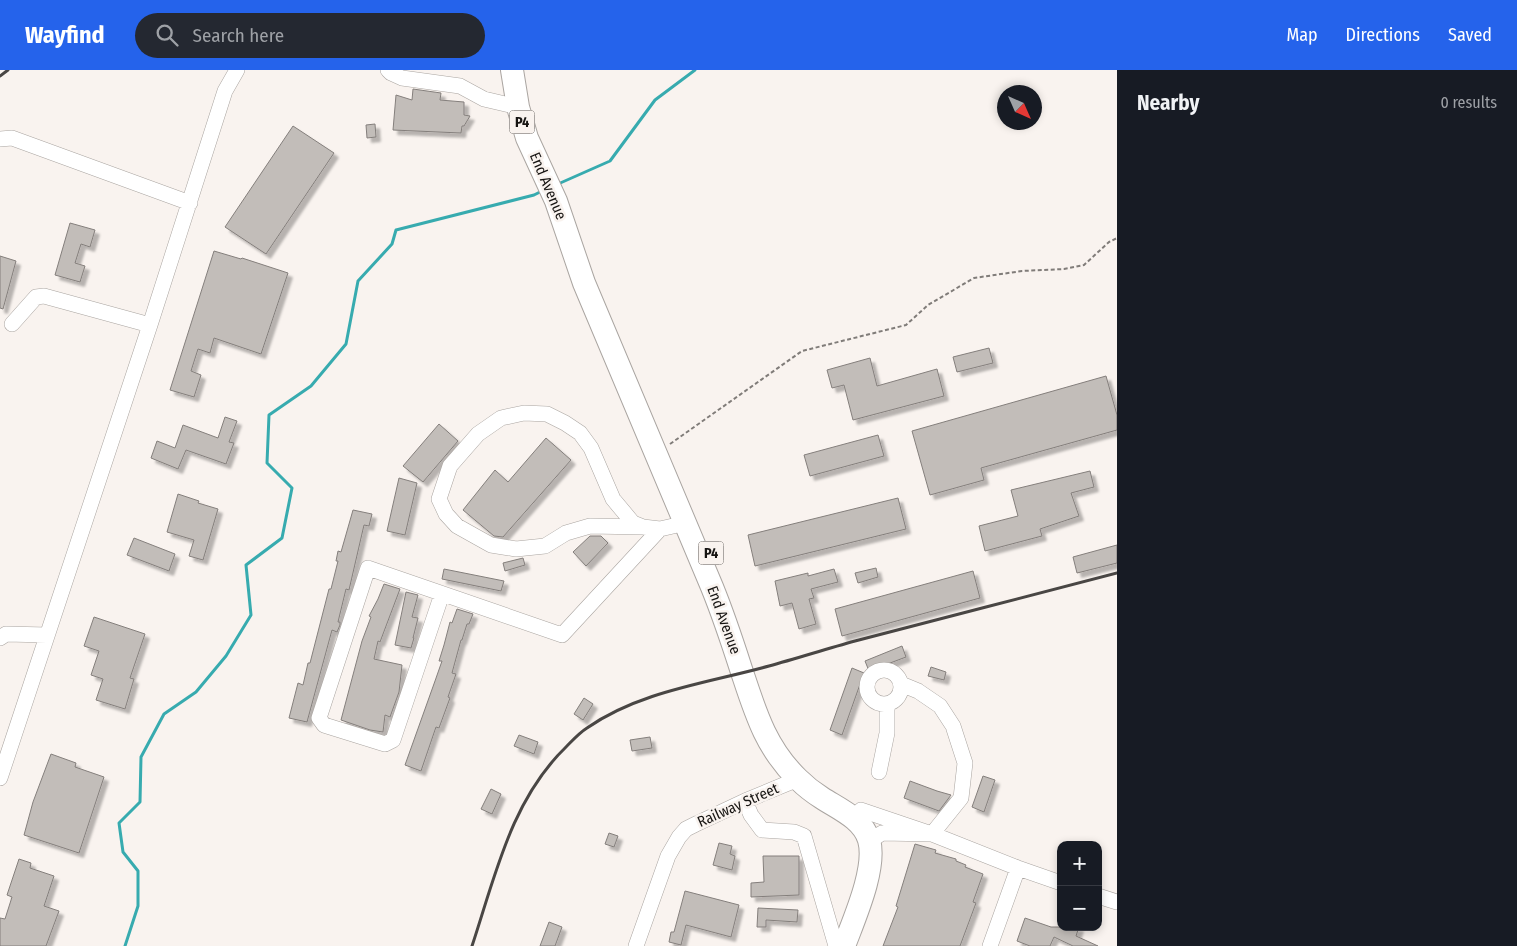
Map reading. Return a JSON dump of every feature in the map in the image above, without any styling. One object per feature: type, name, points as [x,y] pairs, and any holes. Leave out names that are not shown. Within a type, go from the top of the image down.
[{"type":"highway","name":"End Avenue","points":[[512,70],[518,107],[527,138],[556,201],[584,283],[725,620],[753,708],[762,728],[772,748],[798,779],[820,797],[855,819],[865,831],[876,837]]},
{"type":"highway","name":"End Avenue","points":[[571,243],[585,264],[703,531],[729,597],[772,728],[782,746],[796,763],[820,785],[861,810],[874,821],[876,837]]},
{"type":"highway","points":[[844,946],[869,872],[876,837]]},
{"type":"highway","points":[[859,946],[882,873],[884,854],[876,837]]},
{"type":"street","points":[[0,778],[150,325],[225,91],[237,70]]},
{"type":"street","points":[[388,70],[391,74],[402,78],[460,86],[484,99],[518,107]]},
{"type":"street","points":[[0,139],[12,138],[190,202]]},
{"type":"street","points":[[12,324],[36,297],[44,296],[150,325]]},
{"type":"street","points":[[642,527],[633,523],[613,499],[591,448],[580,433],[565,422],[547,414],[524,413],[501,418],[478,434],[450,466],[439,499],[446,514],[457,526],[491,545],[516,549],[545,546],[566,533],[590,526],[660,528],[686,523]]},
{"type":"street","points":[[442,594],[393,740],[385,744],[324,725],[319,718],[368,568],[562,635],[660,528]]},
{"type":"street","points":[[0,638],[6,634],[47,635]]},
{"type":"street","points":[[879,670],[891,670],[899,678],[901,684],[901,689],[896,699],[887,704],[881,704],[870,698],[866,688],[869,676],[879,670]]},
{"type":"street","points":[[901,684],[918,691],[940,706],[953,726],[965,763],[961,798],[932,834]]},
{"type":"street","points":[[879,772],[887,734],[887,704]]},
{"type":"street","name":"Railway Street","points":[[636,946],[668,856],[686,829],[745,801],[798,779]]},
{"type":"street","points":[[745,801],[750,815],[762,830],[794,832],[804,836],[836,946]]},
{"type":"street","name":"End Avenue","points":[[861,810],[932,834],[1018,868],[1057,881]]},
{"type":"street","name":"End Avenue","points":[[876,837],[932,834]]},
{"type":"street","points":[[990,946],[1018,868]]},
{"type":"street","points":[[1102,897],[1117,902]]},
{"type":"path","points":[[666,447],[802,351],[906,325],[928,304],[974,278],[1022,271],[1064,269],[1084,265],[1109,242],[1117,238]]},
{"type":"building","points":[[413,89],[441,93],[440,100],[464,102],[464,115],[470,116],[464,126],[462,126],[461,133],[393,130],[396,95],[412,100]]},
{"type":"building","points":[[375,124],[376,137],[367,138],[366,125]]},
{"type":"building","points":[[293,126],[334,153],[266,254],[225,227]]},
{"type":"building","points":[[70,223],[95,230],[90,247],[81,244],[75,263],[85,266],[80,282],[55,275]]},
{"type":"building","points":[[214,251],[288,273],[261,354],[214,338],[210,353],[198,349],[191,371],[201,375],[194,397],[170,390]]},
{"type":"building","points":[[0,256],[16,261],[3,309],[0,308]]},
{"type":"building","points":[[989,348],[993,363],[957,372],[953,357]]},
{"type":"building","points":[[870,358],[877,386],[937,369],[944,396],[853,420],[844,385],[832,388],[827,370]]},
{"type":"building","points":[[1106,376],[1117,415],[1117,430],[981,468],[984,480],[930,495],[912,431]]},
{"type":"building","points":[[225,417],[237,421],[229,442],[234,443],[226,464],[186,450],[178,469],[151,458],[157,441],[175,448],[183,425],[218,438]]},
{"type":"building","points":[[439,424],[458,441],[423,482],[403,466]]},
{"type":"building","points":[[878,435],[884,456],[810,476],[804,455]]},
{"type":"building","points":[[546,438],[571,460],[503,537],[494,536],[463,510],[495,470],[508,482]]},
{"type":"building","points":[[1090,471],[1094,487],[1071,493],[1079,516],[1040,529],[1042,536],[985,551],[979,526],[1018,516],[1011,490]]},
{"type":"building","points":[[399,478],[417,483],[405,535],[387,531]]},
{"type":"building","points":[[178,494],[218,509],[203,560],[189,556],[194,540],[167,532]]},
{"type":"building","points":[[898,498],[906,529],[755,566],[748,535]]},
{"type":"building","points":[[353,510],[372,514],[369,526],[364,525],[349,590],[346,589],[338,622],[340,622],[340,625],[337,632],[332,630],[307,722],[289,718],[298,683],[303,685],[308,663],[310,663],[338,561],[336,561],[338,551],[341,552]]},
{"type":"building","points":[[590,536],[601,536],[608,543],[586,566],[573,552]]},
{"type":"building","points":[[134,538],[175,554],[169,571],[127,555]]},
{"type":"building","points":[[1117,545],[1117,563],[1077,573],[1073,557]]},
{"type":"building","points":[[523,558],[525,565],[505,571],[503,563]]},
{"type":"building","points":[[876,568],[878,577],[858,583],[855,573]]},
{"type":"building","points":[[444,569],[504,581],[501,591],[442,579]]},
{"type":"building","points":[[834,569],[838,582],[811,589],[814,598],[809,599],[816,624],[799,629],[792,603],[780,606],[775,581],[808,573],[808,576]]},
{"type":"building","points":[[973,571],[980,598],[842,636],[835,609]]},
{"type":"building","points":[[384,584],[400,589],[380,642],[378,641],[374,659],[402,665],[399,692],[390,717],[385,715],[383,732],[370,730],[341,720],[362,641],[371,617],[369,616]]},
{"type":"building","points":[[406,592],[418,595],[412,617],[418,618],[411,648],[395,645]]},
{"type":"building","points":[[457,609],[473,614],[461,640],[452,673],[456,674],[448,697],[450,698],[439,728],[436,727],[421,771],[405,765],[442,661],[439,661],[450,622],[452,623]]},
{"type":"building","points":[[94,617],[145,634],[130,678],[134,679],[125,709],[96,700],[103,679],[91,675],[99,651],[84,646]]},
{"type":"building","points":[[902,646],[906,657],[869,671],[865,661]]},
{"type":"building","points":[[931,667],[946,672],[944,680],[928,676]]},
{"type":"building","points":[[852,668],[864,673],[842,735],[830,730]]},
{"type":"building","points":[[584,698],[593,704],[583,720],[574,714]]},
{"type":"building","points":[[519,735],[538,742],[534,754],[514,746]]},
{"type":"building","points":[[650,737],[652,748],[632,751],[630,740]]},
{"type":"building","points":[[51,754],[76,763],[75,767],[104,777],[79,853],[24,835],[33,802]]},
{"type":"building","points":[[983,776],[995,780],[984,812],[972,807]]},
{"type":"building","points":[[910,781],[951,795],[939,811],[904,798]]},
{"type":"building","points":[[491,789],[501,794],[492,814],[481,809]]},
{"type":"building","points":[[609,833],[618,836],[614,847],[605,844]]},
{"type":"building","points":[[719,843],[732,846],[730,854],[735,856],[732,870],[713,865]]},
{"type":"building","points":[[915,844],[936,850],[935,853],[956,859],[956,861],[966,865],[965,867],[983,874],[973,902],[976,903],[960,946],[883,946],[898,907],[896,906]]},
{"type":"building","points":[[763,856],[799,856],[799,895],[751,897],[751,883],[764,882]]},
{"type":"building","points":[[19,859],[31,863],[30,868],[54,876],[44,906],[59,911],[46,946],[0,946],[0,918],[5,919],[12,897],[7,895]]},
{"type":"building","points":[[685,891],[739,905],[731,937],[686,925],[681,945],[669,942],[671,932],[674,932]]},
{"type":"building","points":[[758,908],[798,910],[797,922],[766,920],[766,927],[757,927]]},
{"type":"building","points":[[1025,918],[1051,927],[1057,927],[1057,931],[1078,931],[1076,936],[1098,946],[1073,946],[1054,937],[1050,946],[1030,946],[1017,941]]},
{"type":"building","points":[[549,922],[562,927],[555,946],[540,946]]},
{"type":"waterway","points":[[558,184],[610,161],[655,100],[695,70]]},
{"type":"waterway","points":[[125,946],[138,906],[138,871],[123,852],[119,823],[140,802],[141,757],[164,714],[196,692],[226,656],[251,615],[246,565],[282,538],[292,488],[267,463],[269,415],[311,386],[346,344],[358,281],[392,244],[396,230],[534,195],[544,190]]},
{"type":"railway","points":[[0,76],[8,70]]},
{"type":"railway","points":[[472,946],[497,867],[518,815],[531,791],[547,768],[573,740],[584,730],[608,715],[629,705],[675,690],[1117,573]]}]
